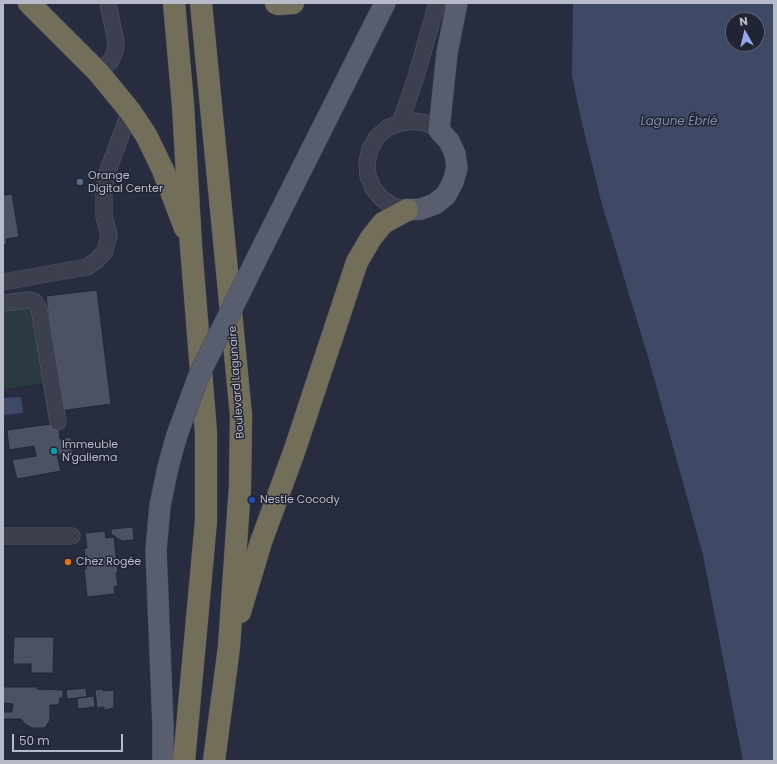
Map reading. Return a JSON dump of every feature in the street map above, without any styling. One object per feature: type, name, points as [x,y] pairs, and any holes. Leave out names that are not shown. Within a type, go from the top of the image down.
[{"type":"highway","points":[[174,3],[183,105],[206,433],[206,521],[184,761]]},
{"type":"highway","name":"Boulevard Lagunaire","points":[[201,3],[241,415],[240,486],[229,647],[214,761]]},
{"type":"highway","points":[[276,3],[293,3]]},
{"type":"highway","points":[[33,7],[98,72],[130,111],[146,135],[163,170],[192,246]]},
{"type":"highway","points":[[229,647],[261,542],[294,452],[357,262],[371,238],[383,223],[407,210]]},
{"type":"main road","points":[[163,761],[156,550],[160,506],[168,467],[177,435],[200,375],[385,3]]},
{"type":"main road","points":[[407,210],[421,209],[435,204],[446,195],[453,182],[457,168],[455,154],[449,141],[439,130],[447,53],[457,3]]},
{"type":"street","points":[[98,72],[110,62],[115,52],[116,42],[108,3]]},
{"type":"street","points":[[400,123],[415,80],[436,3]]},
{"type":"street","points":[[3,282],[87,267],[97,260],[105,251],[109,235],[104,216],[104,189],[107,173],[130,111]]},
{"type":"street","points":[[407,210],[393,206],[382,198],[373,188],[368,176],[367,162],[370,149],[377,137],[387,128],[400,123],[413,121],[426,123],[439,130]]},
{"type":"street","points":[[3,303],[29,300],[34,301],[39,308],[58,422]]},
{"type":"street","points":[[3,536],[72,536]]},
{"type":"shaded area","points":[[35,305],[45,383],[3,389],[3,309]]},
{"type":"water","name":"Lagune Ébrié","points":[[573,3],[774,3],[774,761],[743,761],[703,555],[651,367],[601,201],[572,76]]},
{"type":"water","points":[[21,397],[23,413],[3,415],[3,398]]},
{"type":"building","points":[[12,194],[19,237],[6,239],[7,244],[3,245],[3,195]]},
{"type":"building","points":[[97,290],[111,404],[60,411],[46,296]]},
{"type":"building","name":"Immeuble N'galiema","points":[[58,423],[60,439],[71,437],[73,453],[57,455],[61,471],[17,479],[12,460],[36,456],[34,446],[9,450],[7,430]]},
{"type":"building","points":[[133,527],[134,540],[122,541],[111,534],[111,529]]},
{"type":"building","points":[[105,531],[106,538],[114,537],[118,586],[114,587],[115,594],[87,597],[84,569],[86,569],[84,549],[87,548],[85,533]]},
{"type":"building","points":[[14,637],[54,637],[53,673],[31,673],[31,664],[13,664]]},
{"type":"building","points":[[3,687],[37,687],[37,689],[63,690],[63,698],[60,698],[59,705],[50,705],[50,720],[45,728],[32,728],[25,724],[21,719],[3,719],[3,712],[12,712],[13,704],[3,703]]},
{"type":"building","points":[[86,688],[87,697],[67,699],[66,690]]},
{"type":"building","points":[[103,689],[103,691],[114,690],[114,708],[104,710],[104,707],[97,708],[95,690]]},
{"type":"building","points":[[94,696],[95,707],[78,709],[77,698]]},
{"type":"place","name":"Orange Digital Center","points":[[80,182]]},
{"type":"place","name":"Immeuble N'galiema","points":[[54,451]]},
{"type":"place","name":"Nestle Cocody","points":[[252,500]]},
{"type":"place","name":"Chez Rogée","points":[[68,562]]}]
